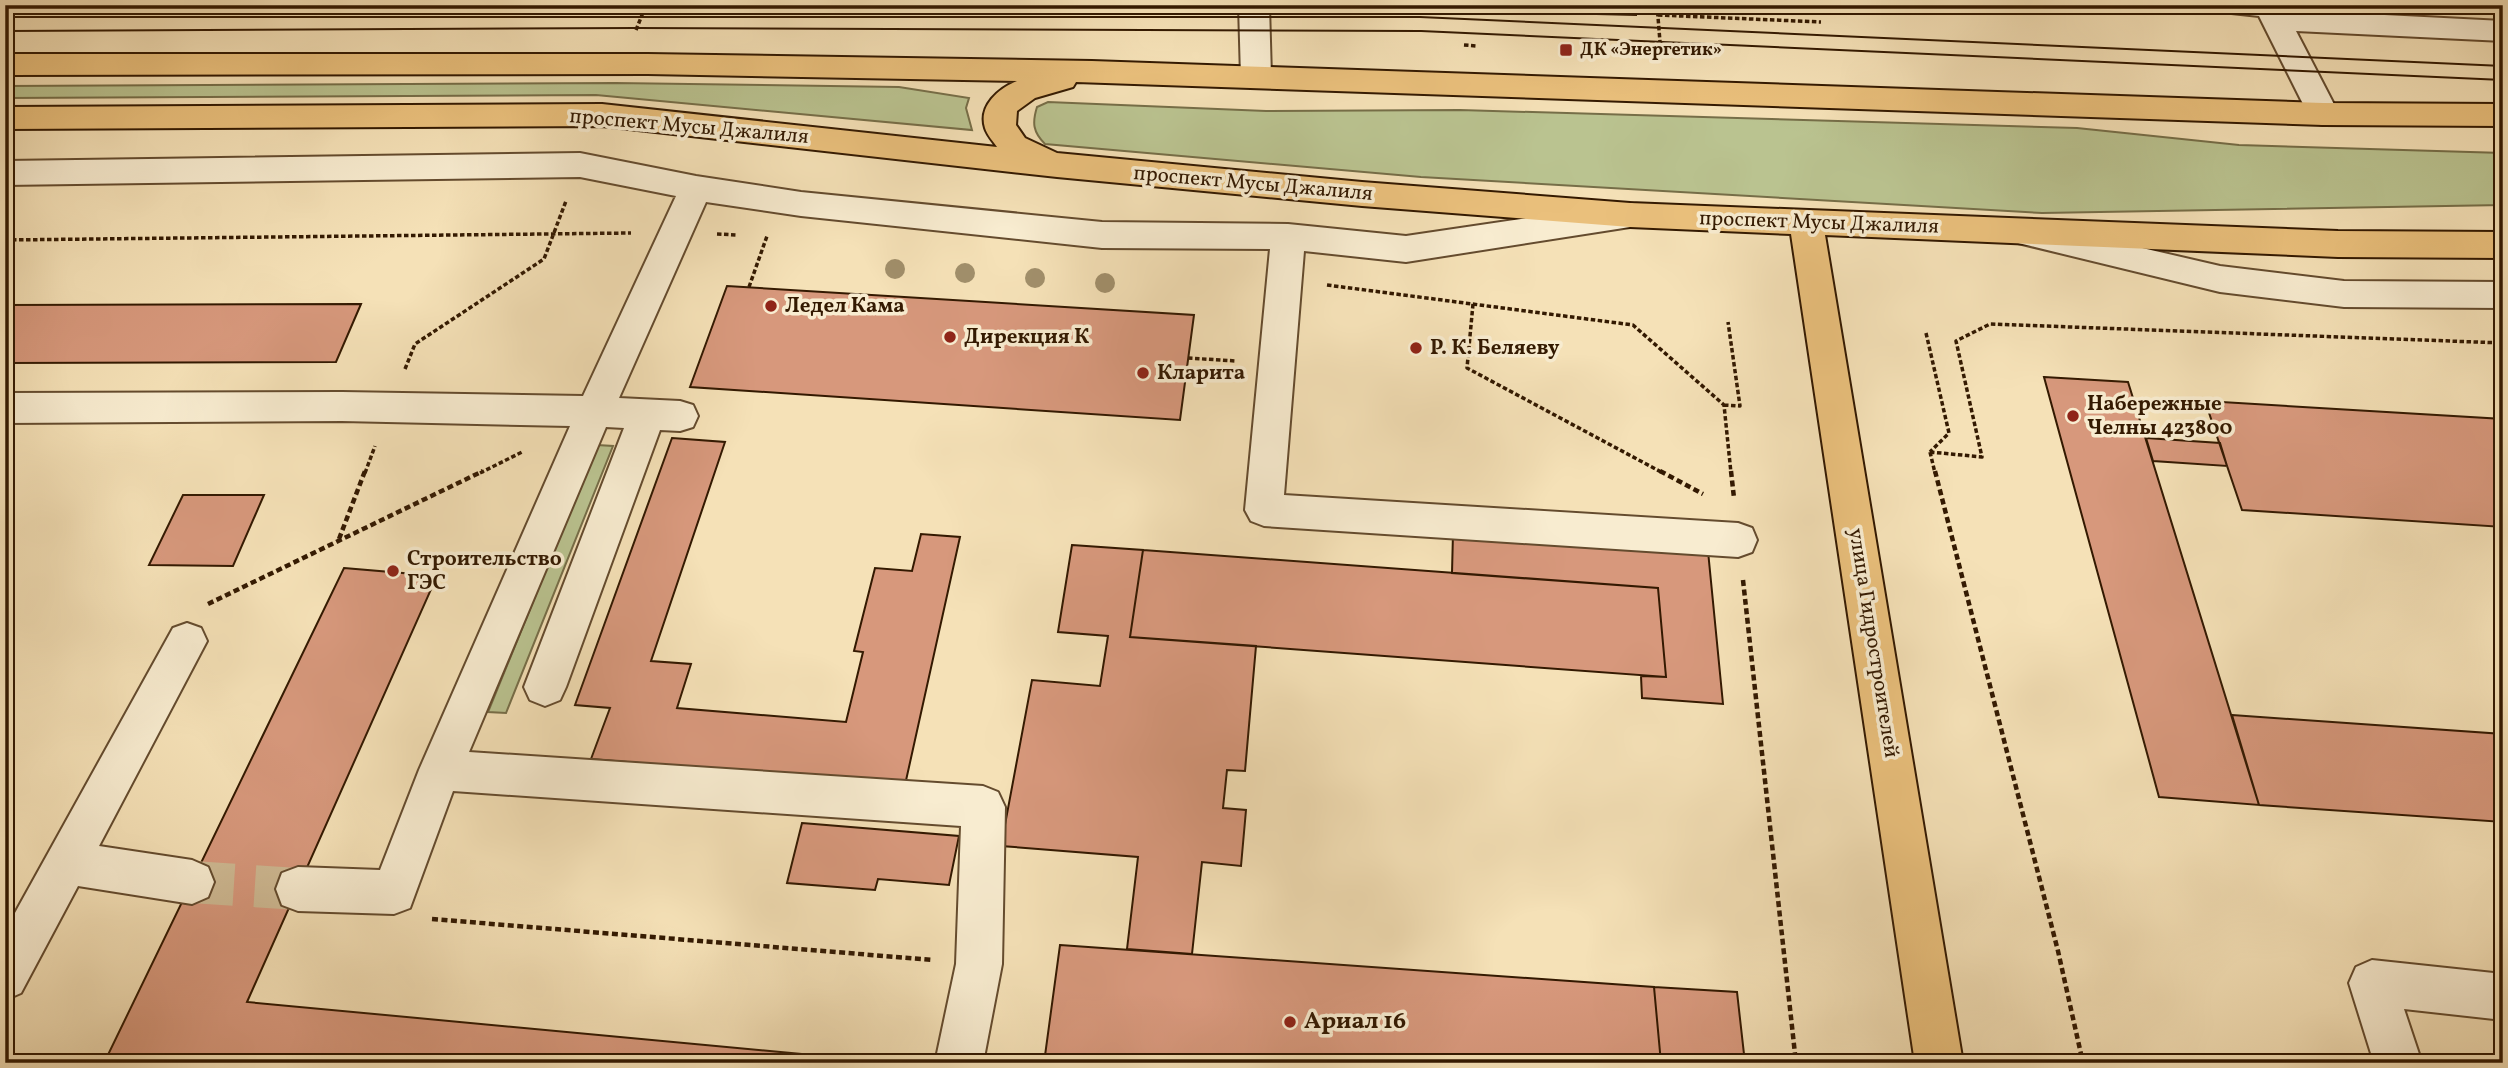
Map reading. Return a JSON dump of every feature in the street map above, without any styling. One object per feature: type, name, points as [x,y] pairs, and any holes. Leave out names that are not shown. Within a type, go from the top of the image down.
[{"type":"main road","points":[[5,65],[648,64],[1092,72],[2323,114],[2503,115]]},
{"type":"main road","points":[[1057,165],[1014,146],[1000,127],[1002,106],[1024,90],[1092,72]]},
{"type":"main road","points":[[2465,114],[2503,127]]},
{"type":"main road","name":"проспект Мусы Джалиля","points":[[5,118],[602,116],[1057,165],[1362,194],[1630,215],[2338,244],[2487,246]]},
{"type":"main road","name":"улица Гидростроителей","points":[[1806,222],[1939,1063]]},
{"type":"main road","points":[[2487,246],[2503,233]]},
{"type":"street","points":[[1254,5],[1255,77]]},
{"type":"street","points":[[2233,5],[2271,11],[2503,31]]},
{"type":"street","points":[[2271,11],[2323,114]]},
{"type":"street","points":[[5,173],[580,166],[801,204],[1102,235],[1288,237],[1406,249],[1630,215]]},
{"type":"street","points":[[298,889],[394,892],[440,770],[593,414],[696,188]]},
{"type":"street","points":[[2014,230],[2220,279],[2344,295],[2503,295]]},
{"type":"street","points":[[1288,237],[1264,510],[1737,526]]},
{"type":"street","points":[[5,408],[391,406],[664,415],[545,687]]},
{"type":"street","points":[[5,977],[187,641]]},
{"type":"street","points":[[440,770],[985,799],[979,964],[959,1063]]},
{"type":"street","points":[[65,862],[192,882]]},
{"type":"street","points":[[2398,1063],[2372,983],[2503,996]]},
{"type":"path","points":[[632,41],[646,5]]},
{"type":"path","points":[[1450,5],[1455,10]]},
{"type":"path","points":[[1657,5],[1662,45]]},
{"type":"path","points":[[1760,5],[1888,11],[1887,5]]},
{"type":"path","points":[[1658,15],[1821,22]]},
{"type":"path","points":[[554,233],[568,196]]},
{"type":"path","points":[[5,240],[639,233]]},
{"type":"path","points":[[749,287],[766,236]]},
{"type":"path","points":[[1283,279],[1633,325],[1724,405],[1740,406],[1728,322]]},
{"type":"path","points":[[1473,304],[1467,368],[1737,526]]},
{"type":"path","points":[[1930,452],[1982,457],[1956,341],[1990,324],[2503,343]]},
{"type":"path","points":[[1926,333],[1949,433],[1930,452]]},
{"type":"path","points":[[1724,405],[1796,1063]]},
{"type":"path","points":[[187,641],[207,604],[593,414]]},
{"type":"path","points":[[1930,452],[2058,951],[2083,1063]]},
{"type":"path","points":[[394,892],[406,917],[979,964]]},
{"type":"green space","points":[[615,83],[899,87],[969,98],[966,108],[972,130],[596,95],[5,98],[5,86]]},
{"type":"green space","points":[[1048,102],[1266,111],[1460,110],[2077,128],[2239,145],[2503,153],[2503,205],[2042,213],[1421,177],[1045,144],[1036,131],[1034,118],[1037,107]]},
{"type":"green space","points":[[597,445],[613,446],[506,713],[488,712]]},
{"type":"building","points":[[1596,5],[1645,5],[1646,10],[1636,10],[1636,15],[1597,14]]},
{"type":"building","name":"Дирекция К","points":[[727,286],[1194,315],[1180,420],[690,387]]},
{"type":"building","points":[[361,304],[336,362],[5,363],[5,305]]},
{"type":"building","points":[[2044,377],[2128,382],[2259,805],[2159,797]]},
{"type":"building","points":[[2205,401],[2503,419],[2503,527],[2242,510]]},
{"type":"building","points":[[672,438],[725,442],[651,661],[691,664],[677,708],[846,722],[863,652],[854,651],[875,568],[912,571],[921,534],[960,537],[905,785],[591,759],[610,708],[575,705]]},
{"type":"building","points":[[2146,438],[2220,443],[2227,466],[2153,461]]},
{"type":"building","points":[[183,495],[264,495],[233,566],[149,565]]},
{"type":"building","points":[[1453,533],[1708,551],[1723,704],[1642,698],[1641,676],[1666,677],[1658,588],[1452,573]]},
{"type":"building","points":[[1072,545],[1143,550],[1130,637],[1256,646],[1245,771],[1227,770],[1223,808],[1246,810],[1241,866],[1202,862],[1192,954],[1127,949],[1138,857],[1001,846],[1032,680],[1100,686],[1108,636],[1058,632]]},
{"type":"building","points":[[1143,550],[1658,588],[1666,677],[1130,637]]},
{"type":"building","points":[[344,568],[437,576],[247,1002],[854,1059],[853,1063],[104,1063]]},
{"type":"building","points":[[2232,715],[2503,734],[2503,822],[2259,805]]},
{"type":"building","points":[[802,823],[959,836],[949,885],[878,879],[875,890],[787,883]]},
{"type":"building","points":[[1060,945],[1654,987],[1661,1063],[1044,1063]]},
{"type":"building","points":[[1654,987],[1737,992],[1745,1063],[1661,1063]]},
{"type":"tunnel","points":[[192,882],[298,889]]},
{"type":"tram line","points":[[5,17],[1420,17],[2503,66]]},
{"type":"tram line","points":[[5,31],[637,28],[1421,31],[2503,80]]},
{"type":"place","name":"ДК «Энергетик»","points":[[1566,50]]},
{"type":"place","name":"Ледел Кама","points":[[771,306]]},
{"type":"place","name":"Дирекция К","points":[[950,337]]},
{"type":"place","name":"Р. К. Беляеву","points":[[1416,348]]},
{"type":"place","name":"Кларита","points":[[1143,373]]},
{"type":"place","name":"Набережные Челны 423800","points":[[2073,416]]},
{"type":"place","name":"Строительство ГЭС","points":[[393,571]]},
{"type":"place","name":"Ариал 16","points":[[1290,1022]]}]
